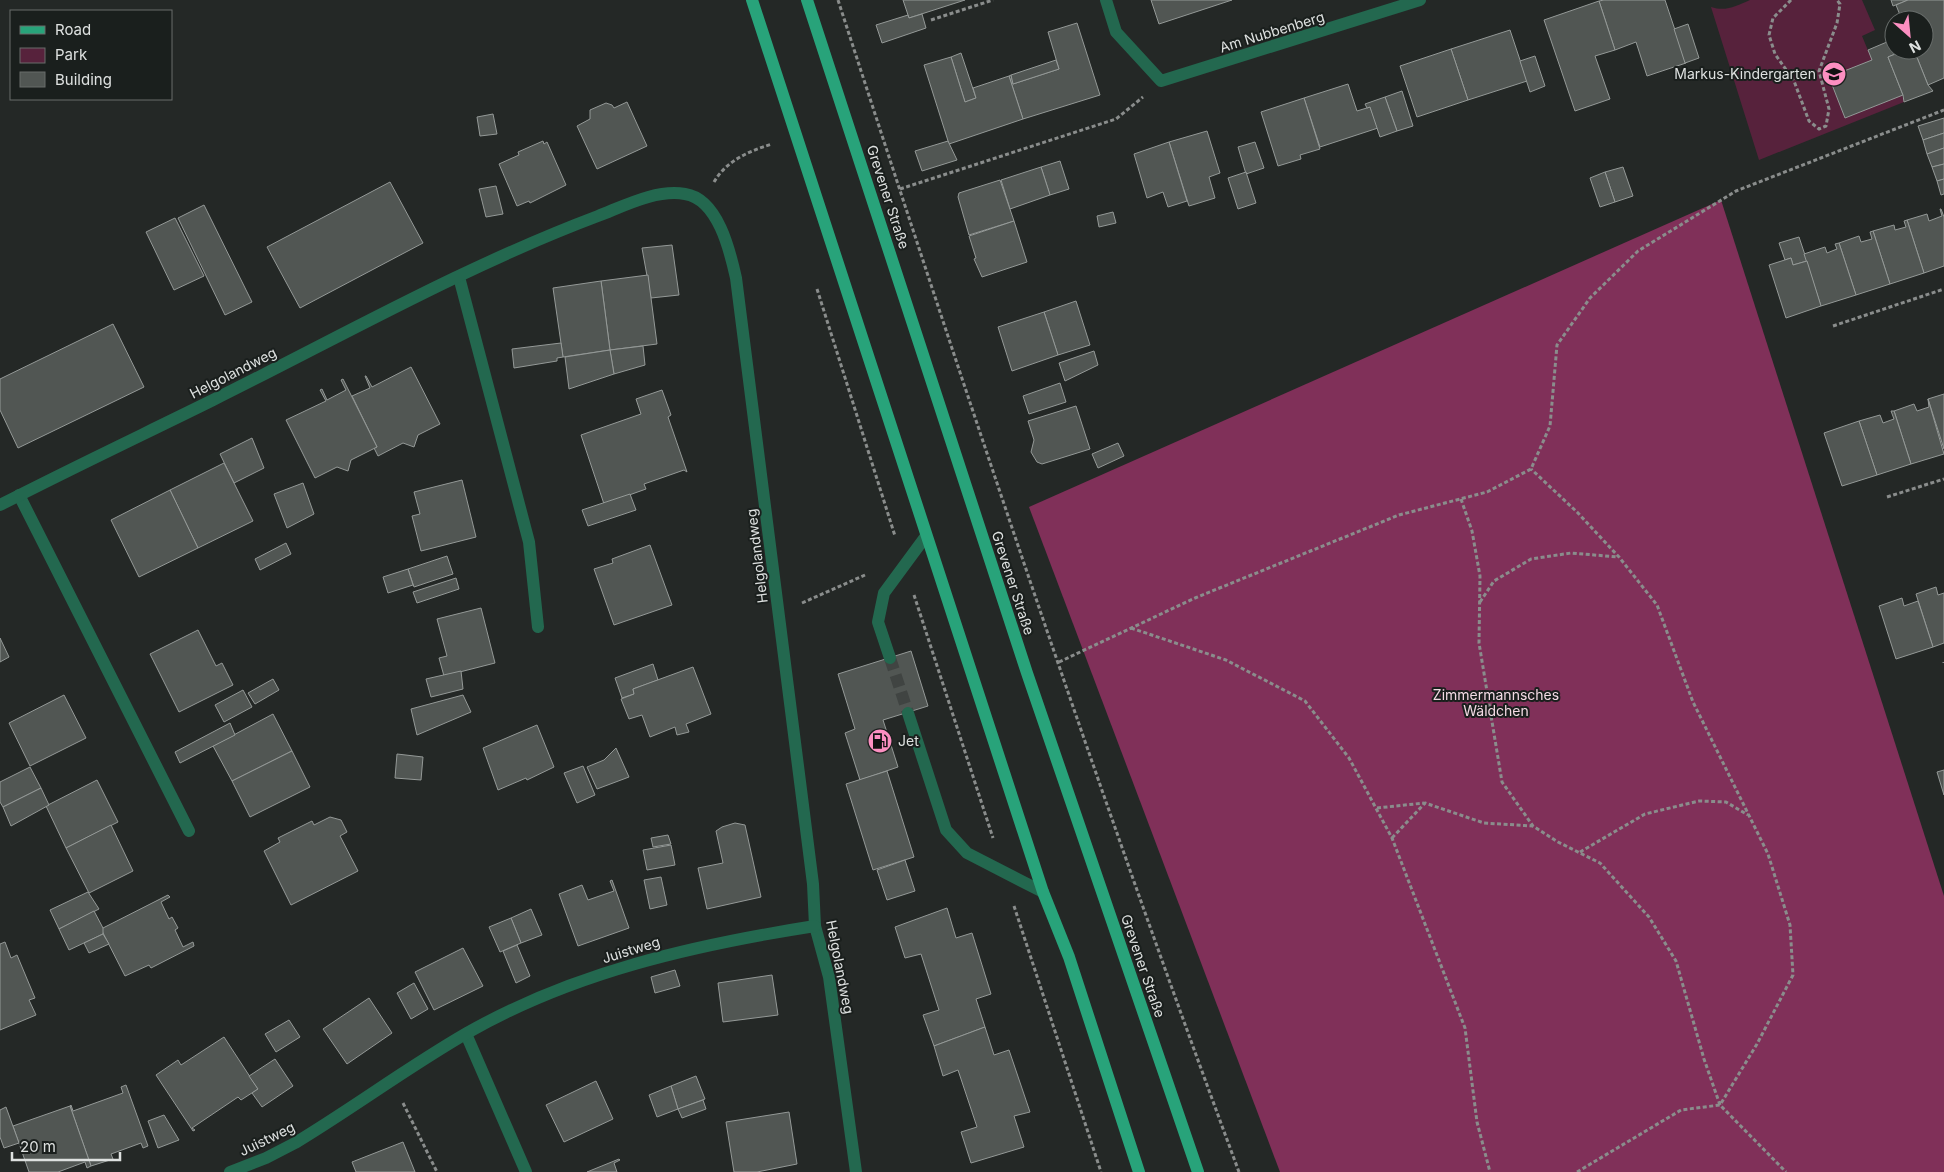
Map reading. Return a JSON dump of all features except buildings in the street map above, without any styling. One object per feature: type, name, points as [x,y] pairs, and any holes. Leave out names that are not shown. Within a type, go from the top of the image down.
[{"type":"main road","points":[[752,0],[1043,892],[1068,957],[1139,1172]]},
{"type":"main road","name":"Grevener Straße","points":[[807,0],[1027,673],[1198,1172]]},
{"type":"street","points":[[1106,0],[1116,32],[1161,81]]},
{"type":"street","name":"Am Nubbenberg","points":[[1161,81],[1420,0]]},
{"type":"street","name":"Helgolandweg","points":[[0,505],[459,277],[554,232],[644,199],[667,194],[686,194],[703,202],[719,222],[730,250],[736,278],[813,884],[814,926],[829,977],[856,1172]]},
{"type":"street","points":[[459,277],[529,542],[538,627]]},
{"type":"street","points":[[19,495],[189,832]]},
{"type":"street","points":[[890,658],[878,622],[884,593],[926,536]]},
{"type":"street","points":[[908,713],[946,830],[968,853],[1043,892]]},
{"type":"street","name":"Juistweg","points":[[230,1172],[295,1144],[466,1034],[507,1012],[567,986],[623,967],[738,938],[814,926]]},
{"type":"street","points":[[466,1034],[526,1172]]},
{"type":"path","points":[[838,0],[1059,662],[1192,1044],[1239,1172]]},
{"type":"path","points":[[931,20],[993,0]]},
{"type":"path","points":[[1792,0],[1773,18],[1768,35],[1774,54],[1794,81],[1809,121],[1819,129],[1826,126],[1829,109],[1819,71],[1837,22],[1840,4],[1837,0]]},
{"type":"path","points":[[900,189],[1116,119],[1161,81]]},
{"type":"path","points":[[1059,662],[1195,598],[1399,515],[1487,492],[1531,470],[1550,426],[1558,345],[1590,298],[1638,251],[1736,191],[1944,110]]},
{"type":"path","points":[[703,202],[722,168],[755,149],[772,144],[774,153]]},
{"type":"path","points":[[816,284],[904,566],[1100,1172]]},
{"type":"path","points":[[1833,326],[1944,289]]},
{"type":"path","points":[[1531,470],[1577,512],[1619,557],[1657,605],[1693,702],[1768,854],[1790,926],[1793,975],[1757,1044],[1720,1105]]},
{"type":"path","points":[[1887,497],[1944,479]]},
{"type":"path","points":[[1461,499],[1472,531],[1480,576],[1479,643],[1502,782],[1532,826]]},
{"type":"path","points":[[1480,602],[1494,581],[1532,559],[1571,553],[1619,557]]},
{"type":"path","points":[[778,614],[867,574]]},
{"type":"path","points":[[1130,628],[1226,660],[1305,701],[1349,758],[1392,838],[1465,1028],[1477,1122],[1490,1172]]},
{"type":"path","points":[[1580,853],[1645,814],[1699,801],[1726,802],[1748,816]]},
{"type":"path","points":[[1377,808],[1425,803],[1484,823],[1532,826],[1600,862],[1649,917],[1676,961],[1704,1059],[1720,1105],[1786,1172]]},
{"type":"path","points":[[1392,838],[1425,803]]},
{"type":"path","points":[[389,1082],[409,1111],[437,1172]]},
{"type":"path","points":[[1577,1172],[1681,1110],[1720,1105]]},
{"type":"green space","points":[[1750,0],[1862,0],[1875,30],[1862,36],[1872,60],[1829,77],[1845,118],[1902,95],[1904,102],[1759,160],[1711,7],[1726,9]]},
{"type":"green space","name":"Zimmermannsches Wäldchen","points":[[1721,200],[1944,896],[1944,1172],[1280,1172],[1029,507]]},
{"type":"tunnel","points":[[890,658],[908,713]]},
{"type":"place","name":"Markus-Kindergarten","points":[[1834,74]]},
{"type":"place","name":"Jet","points":[[880,741]]}]
